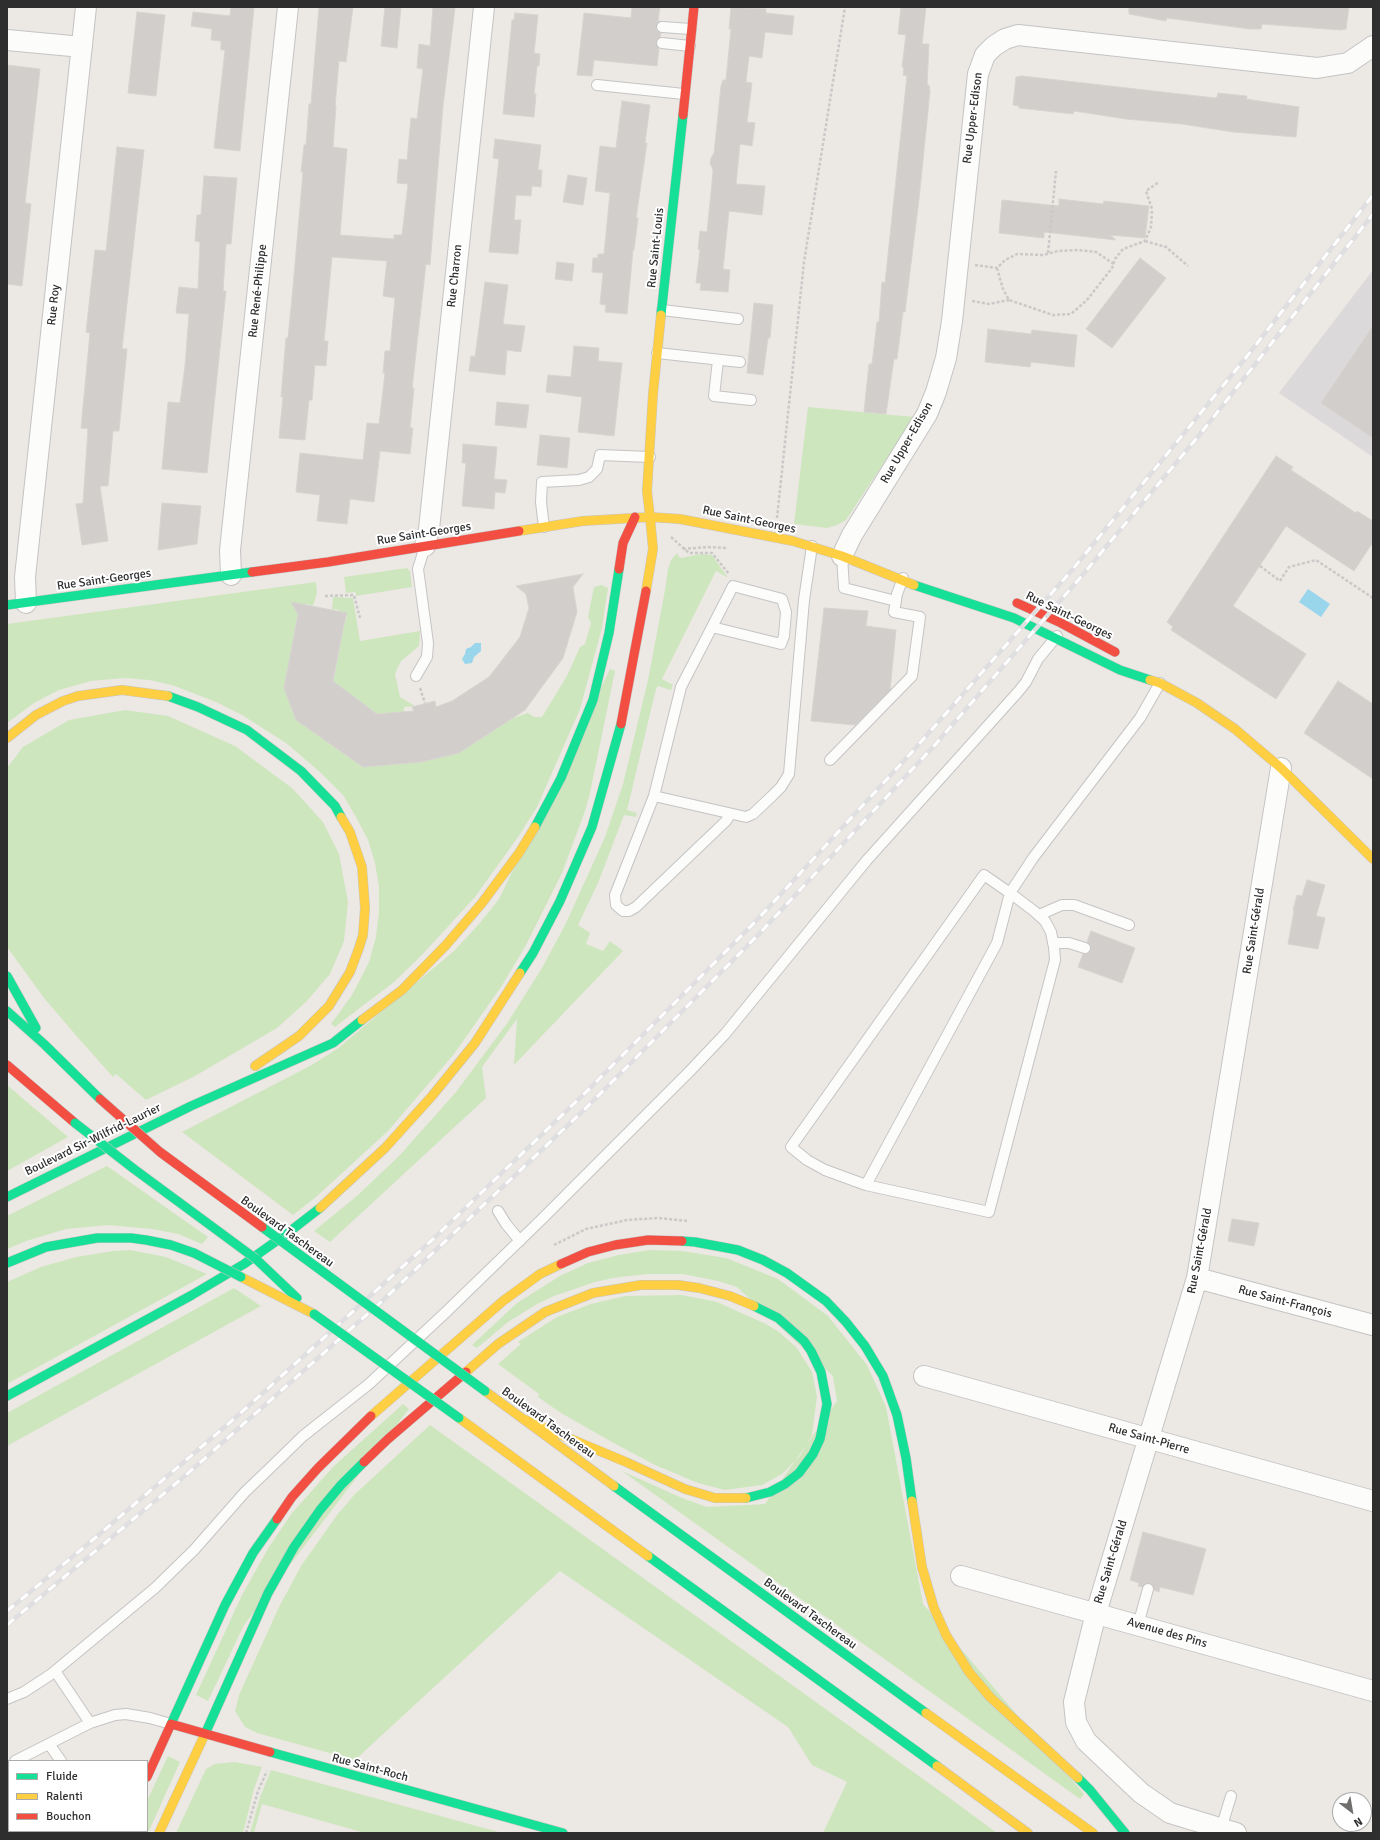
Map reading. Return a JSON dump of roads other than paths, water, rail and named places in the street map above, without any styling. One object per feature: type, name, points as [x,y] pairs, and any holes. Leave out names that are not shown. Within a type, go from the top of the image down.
[{"type":"main road","name":"Rue Saint-Louis","points":[[7,1396],[198,1292],[244,1264],[289,1232],[324,1204],[385,1148],[432,1096],[475,1043],[533,953],[560,902],[592,827],[618,738],[631,677],[653,549],[647,492],[657,353],[694,7]]},
{"type":"main road","name":"Rue Saint-Louis","points":[[191,1106],[333,1044],[412,981],[457,933],[496,886],[519,853],[552,796],[586,719],[596,687],[609,633],[623,543],[647,492]]},
{"type":"main road","name":"Rue Saint-Georges","points":[[16,604],[328,562],[583,521],[650,517],[685,520],[727,527],[812,546],[842,556],[902,580],[1014,618],[1120,670],[1160,683]]},
{"type":"main road","name":"Rue Saint-Georges","points":[[842,556],[909,571]]},
{"type":"main road","name":"Rue Saint-Georges","points":[[1011,601],[1066,626],[1121,655]]},
{"type":"main road","name":"Rue Saint-Georges","points":[[1140,668],[1160,683],[1197,703],[1235,729],[1281,768],[1373,859]]},
{"type":"main road","points":[[7,738],[36,714],[62,701],[78,696],[122,690],[169,696],[247,730],[275,750],[301,771],[323,792],[334,806],[350,832],[362,867],[365,893],[364,922],[355,960],[338,994],[322,1015],[299,1036],[191,1106]]},
{"type":"main road","points":[[7,976],[44,1044]]},
{"type":"main road","name":"Boulevard Taschereau","points":[[7,1011],[44,1044],[100,1099],[160,1152],[820,1637],[1093,1833]]},
{"type":"main road","points":[[7,1065],[75,1123],[134,1169],[256,1259],[314,1314],[1028,1833]]},
{"type":"main road","name":"Boulevard Sir-Wilfrid-Laurier","points":[[7,1197],[191,1106]]},
{"type":"main road","points":[[7,1262],[46,1247],[97,1238],[131,1238],[146,1240],[171,1245],[194,1253],[314,1314]]},
{"type":"main road","points":[[148,1776],[225,1605],[253,1553],[292,1497],[360,1426],[503,1301],[540,1274],[588,1252],[615,1245],[648,1240],[695,1242],[738,1250],[763,1260],[787,1273],[826,1301],[856,1334],[883,1376],[897,1415],[905,1452],[922,1567],[929,1594],[946,1635],[970,1672],[990,1697],[1090,1790],[1125,1833]]},
{"type":"main road","points":[[159,1833],[268,1593],[294,1547],[320,1510],[346,1480],[394,1434],[498,1344],[546,1312],[572,1300],[593,1293],[641,1285],[678,1285],[705,1289],[730,1296],[778,1318],[804,1341],[821,1372],[827,1404],[824,1425],[818,1444],[809,1461],[799,1473],[785,1484],[770,1492],[752,1497],[733,1499],[715,1498],[685,1489],[626,1462],[523,1419]]},
{"type":"main road","name":"Rue Saint-Roch","points":[[171,1724],[563,1833]]},
{"type":"street","name":"Rue Roy","points":[[16,604],[25,577],[86,7]]},
{"type":"street","name":"Rue René-Philippe","points":[[231,575],[230,550],[288,7]]},
{"type":"street","name":"Rue Charron","points":[[425,546],[429,529],[484,7]]},
{"type":"street","name":"Rue Upper-Edison","points":[[842,556],[852,535],[927,414],[946,358],[952,320],[978,74],[985,55],[994,46],[1005,39],[1018,36],[1317,68],[1348,63],[1373,46]]},
{"type":"street","points":[[7,40],[82,47]]},
{"type":"street","name":"Rue Saint-Gérald","points":[[1230,1832],[1170,1813],[1152,1802],[1090,1746],[1082,1735],[1076,1722],[1074,1710],[1076,1691],[1096,1613],[1197,1278],[1281,768]]},
{"type":"street","name":"Rue Saint-François","points":[[1197,1278],[1373,1325]]},
{"type":"street","name":"Rue Saint-Pierre","points":[[924,1376],[1373,1501]]},
{"type":"street","name":"Avenue des Pins","points":[[961,1576],[1373,1691]]},
{"type":"lane","points":[[662,27],[691,29]]},
{"type":"lane","points":[[662,43],[690,46]]},
{"type":"lane","points":[[597,85],[684,94]]},
{"type":"lane","points":[[662,310],[738,319]]},
{"type":"lane","points":[[657,353],[740,362]]},
{"type":"lane","points":[[718,360],[714,396],[751,400]]},
{"type":"lane","points":[[544,527],[541,502],[542,482],[579,480],[589,477],[597,469],[600,455],[650,457]]},
{"type":"lane","points":[[416,676],[427,657],[428,643],[418,569],[425,546]]},
{"type":"lane","points":[[654,796],[746,817],[753,814],[781,787],[789,774],[804,600],[812,546]]},
{"type":"lane","points":[[842,556],[844,588],[896,601]]},
{"type":"lane","points":[[830,760],[912,676],[920,617],[894,612],[902,580],[909,571]]},
{"type":"lane","points":[[712,627],[782,644],[786,612],[782,599],[733,586],[681,687],[654,796],[615,895],[616,905],[623,911],[629,911],[636,907],[726,821],[730,814]]},
{"type":"lane","points":[[7,1698],[24,1692],[55,1671],[155,1588],[215,1528],[245,1492],[303,1436],[369,1384],[520,1241],[608,1154],[725,1034],[867,860],[1018,692],[1026,682],[1038,659],[1066,626]]},
{"type":"lane","points":[[866,1185],[997,943],[1010,893],[1033,858],[1140,718],[1160,683]]},
{"type":"lane","points":[[984,875],[1039,916],[1045,921],[1051,932],[1054,960],[1052,974],[989,1212],[866,1185],[825,1170],[807,1160],[791,1147],[984,875]]},
{"type":"lane","points":[[1039,916],[1062,905],[1074,905],[1129,925]]},
{"type":"lane","points":[[1053,943],[1069,943],[1085,948]]},
{"type":"lane","points":[[498,1211],[506,1224],[520,1241]]},
{"type":"lane","points":[[1138,1625],[1148,1589]]},
{"type":"lane","points":[[55,1671],[90,1723]]},
{"type":"lane","points":[[16,1760],[104,1717],[126,1714],[150,1718],[171,1724]]},
{"type":"lane","points":[[49,1744],[60,1760]]},
{"type":"lane","points":[[1230,1832],[1231,1796]]},
{"type":"water","points":[[1308,589],[1330,604],[1321,617],[1299,602]]},
{"type":"water","points":[[475,643],[481,643],[481,651],[474,657],[472,663],[465,664],[462,659],[466,649]]},
{"type":"railway","points":[[7,1611],[234,1419],[431,1241],[584,1094],[757,920],[912,752],[1072,570],[1244,360],[1373,195]]},
{"type":"railway","points":[[7,1625],[186,1475],[380,1303],[585,1109],[759,934],[933,747],[1080,578],[1201,433],[1373,214]]}]
